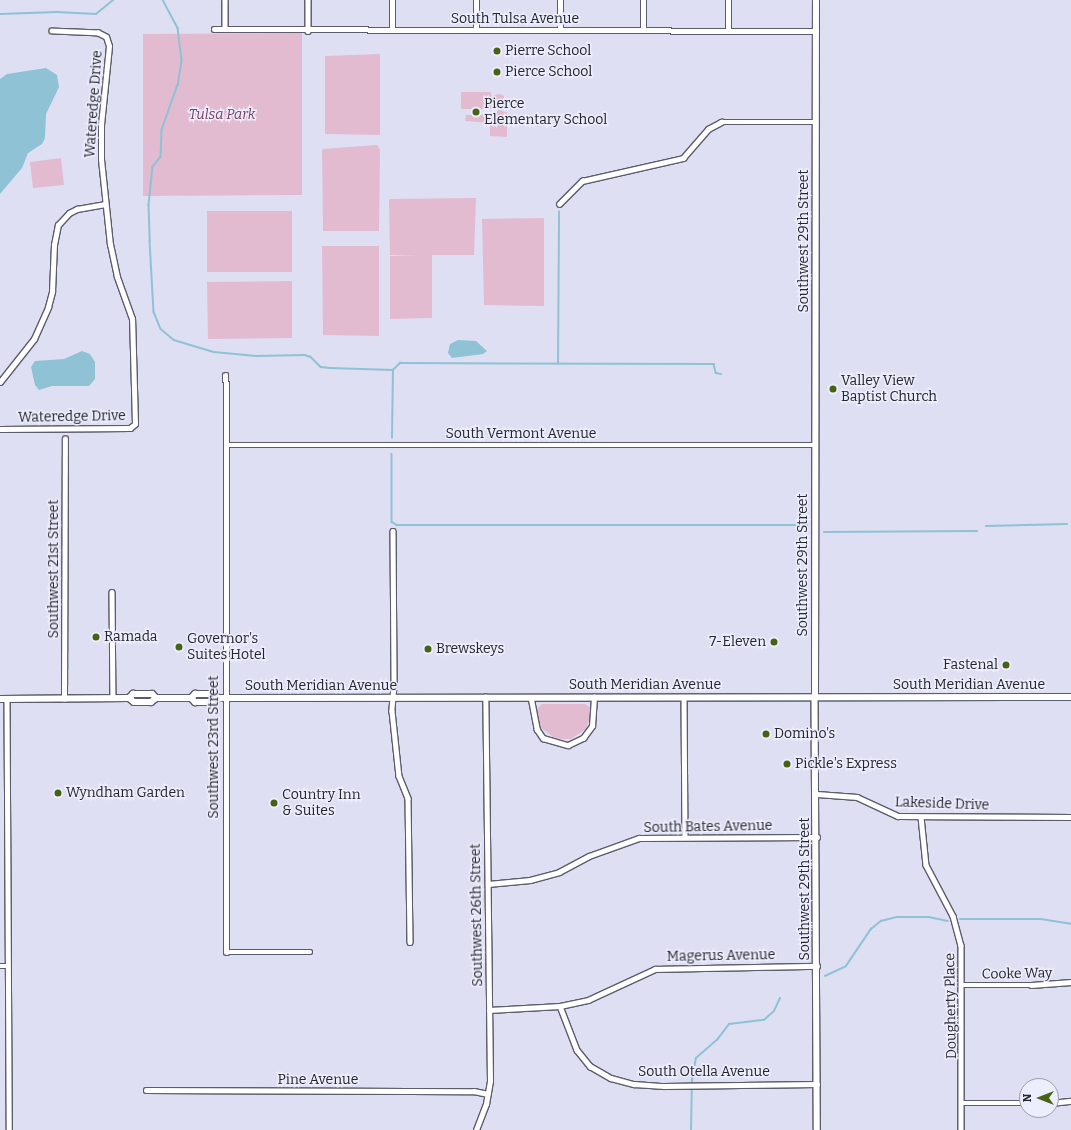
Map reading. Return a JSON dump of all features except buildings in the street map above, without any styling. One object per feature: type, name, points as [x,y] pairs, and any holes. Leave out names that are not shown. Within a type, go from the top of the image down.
[{"type":"main road","name":"Southwest 29th Street","points":[[815,697],[816,0]]},
{"type":"main road","name":"South Meridian Avenue","points":[[0,699],[129,698],[134,702],[151,702],[156,698],[191,698],[195,702],[213,702],[218,698],[1071,697]]},
{"type":"street","points":[[224,0],[225,30]]},
{"type":"street","points":[[308,0],[308,31]]},
{"type":"street","points":[[392,0],[392,30]]},
{"type":"street","points":[[476,0],[476,30]]},
{"type":"street","points":[[560,0],[560,30]]},
{"type":"street","points":[[643,0],[643,30]]},
{"type":"street","points":[[728,0],[728,30]]},
{"type":"street","name":"South Tulsa Avenue","points":[[214,29],[308,31],[816,31]]},
{"type":"street","name":"Wateredge Drive","points":[[0,429],[130,428],[135,424],[132,319],[115,270],[104,204],[101,125],[109,46],[106,37],[98,33],[52,31]]},
{"type":"street","points":[[559,204],[564,196],[582,181],[590,178],[678,160],[688,154],[708,129],[721,122],[816,122]]},
{"type":"street","points":[[558,196],[564,196]]},
{"type":"street","points":[[0,382],[34,339],[46,313],[52,292],[54,245],[58,225],[69,213],[77,209],[104,204]]},
{"type":"street","name":"Southwest 23rd Street","points":[[226,375],[227,446],[225,698],[227,952],[310,952]]},
{"type":"street","name":"Southwest 21st Street","points":[[64,699],[65,439]]},
{"type":"street","name":"South Vermont Avenue","points":[[227,446],[816,445]]},
{"type":"street","points":[[393,531],[392,711],[396,737],[397,764],[408,798],[410,942]]},
{"type":"street","points":[[112,592],[113,698]]},
{"type":"street","name":"Southwest 26th Street","points":[[476,1130],[488,1094],[489,1010],[485,697]]},
{"type":"street","points":[[531,697],[536,729],[543,738],[568,745],[583,738],[592,726],[594,697]]},
{"type":"street","points":[[684,697],[685,836]]},
{"type":"street","name":"Southwest 29th Street","points":[[815,697],[817,837],[817,1130]]},
{"type":"street","points":[[7,699],[7,966],[9,1130]]},
{"type":"street","name":"Lakeside Drive","points":[[816,794],[857,797],[886,813],[921,817],[1071,817]]},
{"type":"street","name":"Dougherty Place","points":[[921,817],[926,865],[953,916],[960,938],[963,985],[963,1103],[961,1130]]},
{"type":"street","points":[[0,835],[7,835]]},
{"type":"street","name":"South Bates Avenue","points":[[488,884],[530,880],[559,872],[589,856],[638,838],[685,836],[817,837]]},
{"type":"street","points":[[0,966],[7,966]]},
{"type":"street","name":"Magerus Avenue","points":[[489,1010],[560,1006],[588,1000],[655,968],[817,966]]},
{"type":"street","name":"Cooke Way","points":[[963,985],[1031,986],[1071,982]]},
{"type":"street","name":"South Otella Avenue","points":[[560,1006],[577,1050],[590,1066],[611,1078],[634,1084],[816,1084]]},
{"type":"street","name":"Pine Avenue","points":[[146,1090],[474,1091],[488,1094]]},
{"type":"street","points":[[1059,1102],[1071,1101]]},
{"type":"street","points":[[963,1103],[1019,1103]]},
{"type":"green space","name":"Tulsa Park","points":[[302,33],[302,195],[143,196],[143,34]]},
{"type":"green space","points":[[380,54],[380,135],[325,134],[325,56]]},
{"type":"green space","points":[[461,92],[491,92],[492,109],[461,109]]},
{"type":"green space","points":[[499,94],[504,96],[506,101],[504,106],[499,108],[494,106],[492,101],[494,96]]},
{"type":"green space","points":[[499,110],[507,112],[507,137],[490,136],[490,123],[465,121],[466,115],[490,115]]},
{"type":"green space","points":[[377,145],[380,150],[379,231],[323,231],[322,149]]},
{"type":"green space","points":[[61,158],[64,185],[33,188],[30,162]]},
{"type":"green space","points":[[476,198],[474,255],[432,255],[432,318],[390,319],[390,256],[419,255],[390,255],[389,199]]},
{"type":"green space","points":[[207,211],[292,211],[292,272],[207,272]]},
{"type":"green space","points":[[544,218],[544,306],[484,305],[482,219]]},
{"type":"green space","points":[[322,246],[379,246],[379,336],[323,335]]},
{"type":"green space","points":[[292,281],[292,338],[208,339],[207,282]]},
{"type":"green space","points":[[542,704],[585,704],[591,708],[592,713],[586,729],[571,739],[561,739],[553,737],[540,727],[536,710]]},
{"type":"water","points":[[46,68],[57,75],[59,87],[46,114],[45,138],[42,144],[28,153],[22,168],[0,194],[0,79],[7,74]]},
{"type":"water","points":[[458,340],[476,341],[487,351],[483,354],[452,358],[448,353],[450,344]]},
{"type":"water","points":[[82,351],[90,354],[95,362],[95,379],[89,386],[52,386],[39,390],[35,385],[31,367],[35,361],[64,359]]},
{"type":"waterway","points":[[0,14],[57,12],[96,14],[113,0]]},
{"type":"waterway","points":[[163,0],[178,28],[182,61],[178,85],[162,130],[161,157],[153,167],[149,205],[150,241],[154,312],[161,329],[174,340],[214,352],[256,356],[305,355],[311,357],[321,367],[330,368],[393,370],[400,363],[714,364],[716,373],[721,374]]},
{"type":"waterway","points":[[558,364],[559,212]]},
{"type":"waterway","points":[[392,438],[393,370]]},
{"type":"waterway","points":[[392,454],[392,522],[397,525],[807,525]]},
{"type":"waterway","points":[[986,526],[1067,524]]},
{"type":"waterway","points":[[824,532],[977,531]]},
{"type":"waterway","points":[[825,976],[846,966],[871,929],[881,921],[897,917],[929,917],[948,921]]},
{"type":"waterway","points":[[960,919],[1041,919],[1071,924]]},
{"type":"waterway","points":[[691,1130],[692,1080],[696,1058],[717,1040],[729,1024],[764,1020],[774,1011],[780,998]]},
{"type":"place","name":"Pierre School","points":[[497,51]]},
{"type":"place","name":"Pierce School","points":[[497,72]]},
{"type":"place","name":"Pierce Elementary School","points":[[476,112]]},
{"type":"place","name":"Valley View Baptist Church","points":[[833,389]]},
{"type":"place","name":"Ramada","points":[[96,637]]},
{"type":"place","name":"7-Eleven","points":[[774,642]]},
{"type":"place","name":"Governor's Suites Hotel","points":[[179,647]]},
{"type":"place","name":"Brewskeys","points":[[428,649]]},
{"type":"place","name":"Fastenal","points":[[1006,665]]},
{"type":"place","name":"Domino's","points":[[766,734]]},
{"type":"place","name":"Pickle's Express","points":[[787,764]]},
{"type":"place","name":"Wyndham Garden","points":[[58,793]]},
{"type":"place","name":"Country Inn & Suites","points":[[274,803]]}]
